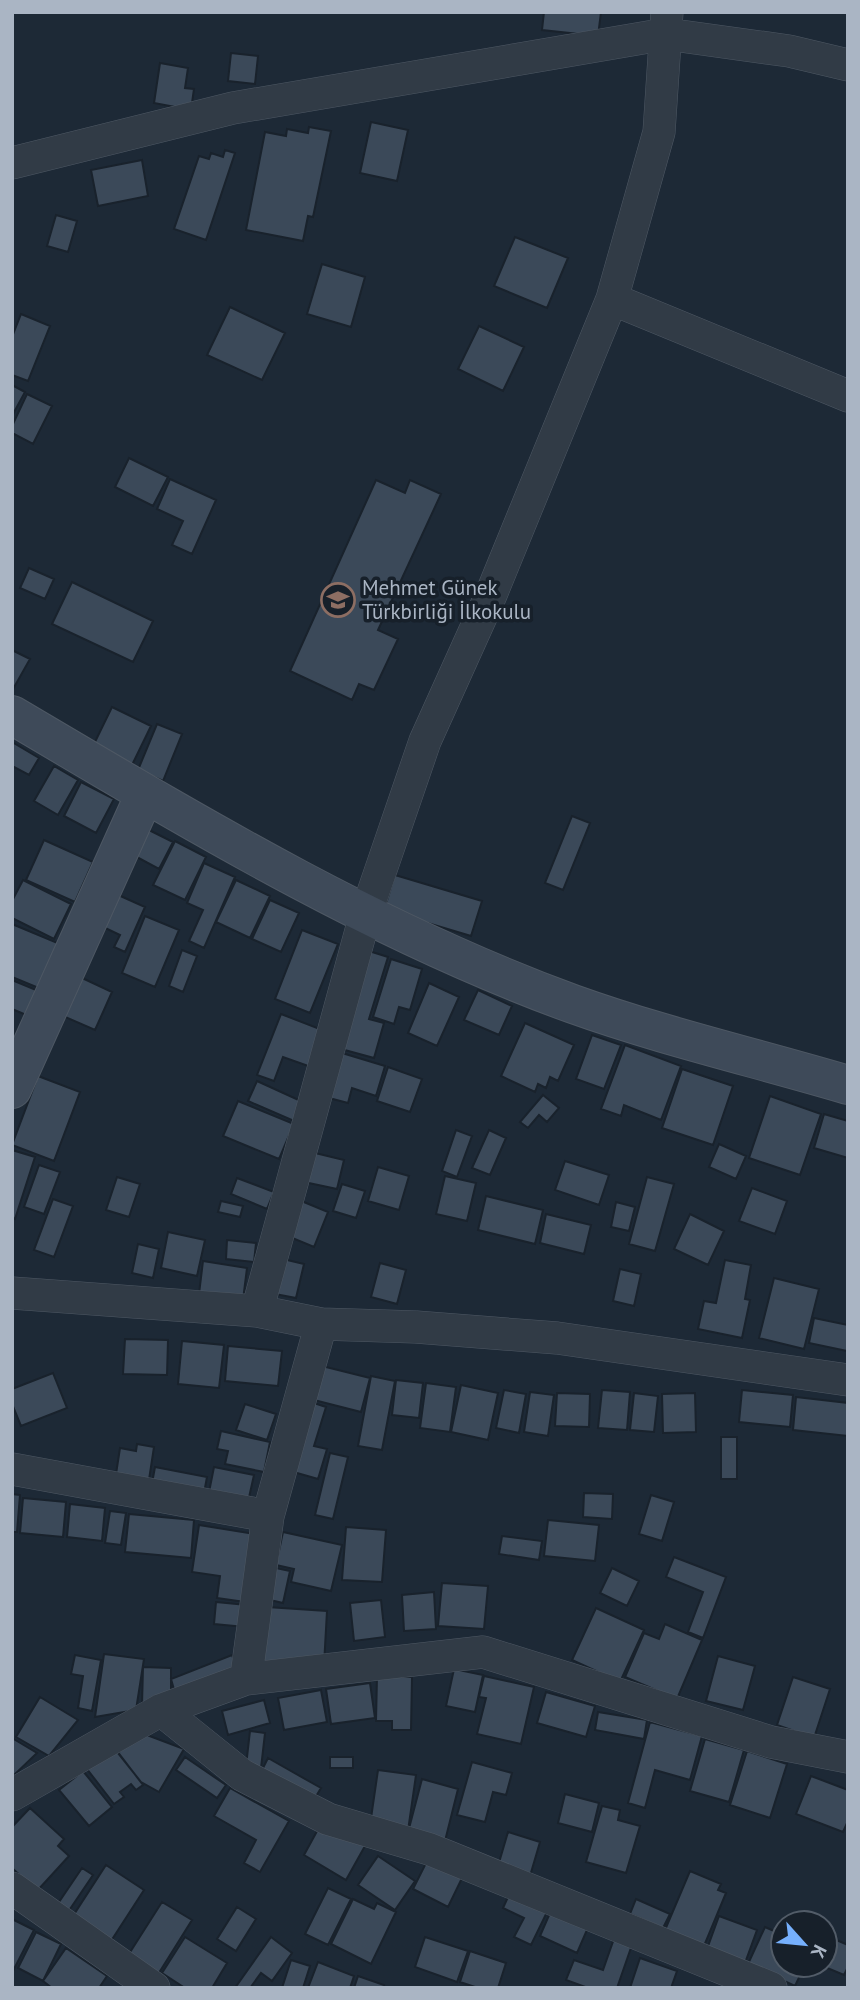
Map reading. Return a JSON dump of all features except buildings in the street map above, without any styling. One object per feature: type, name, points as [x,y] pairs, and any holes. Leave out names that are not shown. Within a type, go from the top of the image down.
[{"type":"street","points":[[14,171],[233,108],[666,23],[848,65]]},
{"type":"street","points":[[257,1311],[365,916],[425,741],[490,597],[611,299],[659,132],[666,23]]},
{"type":"street","points":[[611,299],[848,396]]},
{"type":"street","points":[[12,715],[145,794],[365,916],[573,1004],[848,1085]]},
{"type":"street","points":[[12,1089],[145,794]]},
{"type":"street","points":[[12,1293],[257,1311],[321,1324],[416,1327],[557,1338],[848,1380]]},
{"type":"street","points":[[246,1679],[268,1516],[321,1324]]},
{"type":"street","points":[[12,1469],[268,1516]]},
{"type":"street","points":[[12,1795],[161,1710],[246,1679],[483,1652],[771,1742],[848,1757]]},
{"type":"street","points":[[161,1710],[242,1775],[328,1819],[429,1849],[771,1988]]},
{"type":"street","points":[[12,1888],[154,1988]]},
{"type":"place","name":"Mehmet Günek Türkbirliği İlkokulu","points":[[338,600]]}]
